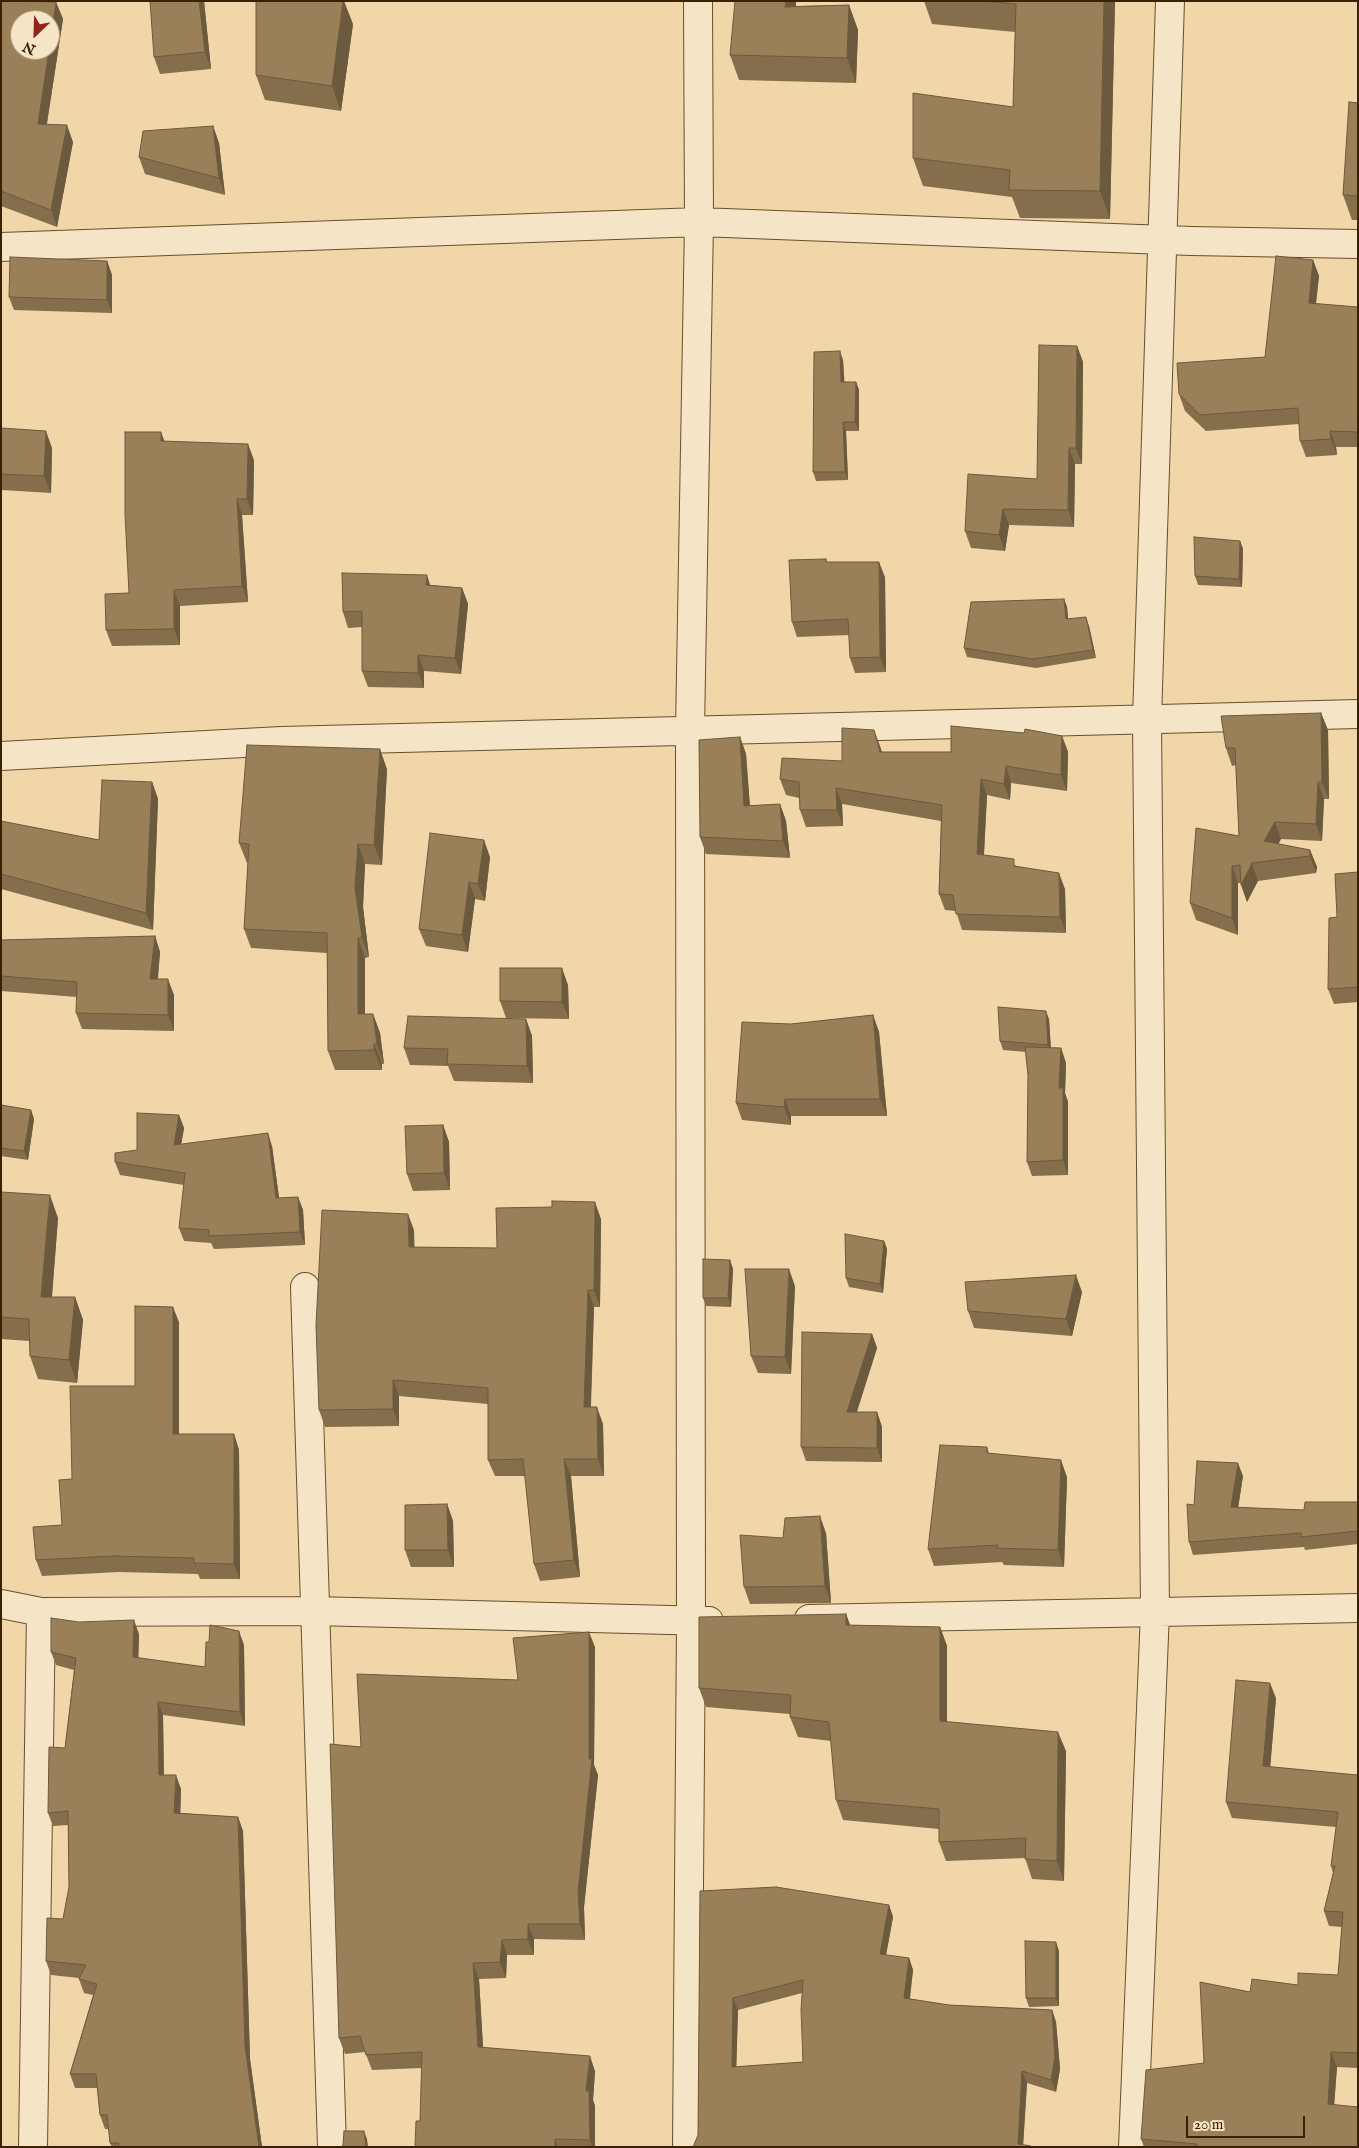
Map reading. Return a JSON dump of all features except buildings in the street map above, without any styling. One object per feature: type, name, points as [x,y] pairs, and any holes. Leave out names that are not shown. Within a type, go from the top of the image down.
[{"type":"street","points":[[687,2147],[691,1621],[690,730],[699,222],[698,1]]},
{"type":"street","points":[[1133,2147],[1155,1612],[1147,719],[1170,1]]},
{"type":"street","points":[[1,247],[699,222],[1163,240],[1358,244]]},
{"type":"street","points":[[1,756],[281,740],[1358,714]]},
{"type":"street","points":[[305,1287],[332,2147]]},
{"type":"street","points":[[1,1604],[41,1612],[314,1611],[691,1621],[730,1620]]},
{"type":"street","points":[[788,1619],[1358,1608]]},
{"type":"street","points":[[33,2147],[41,1612]]}]
